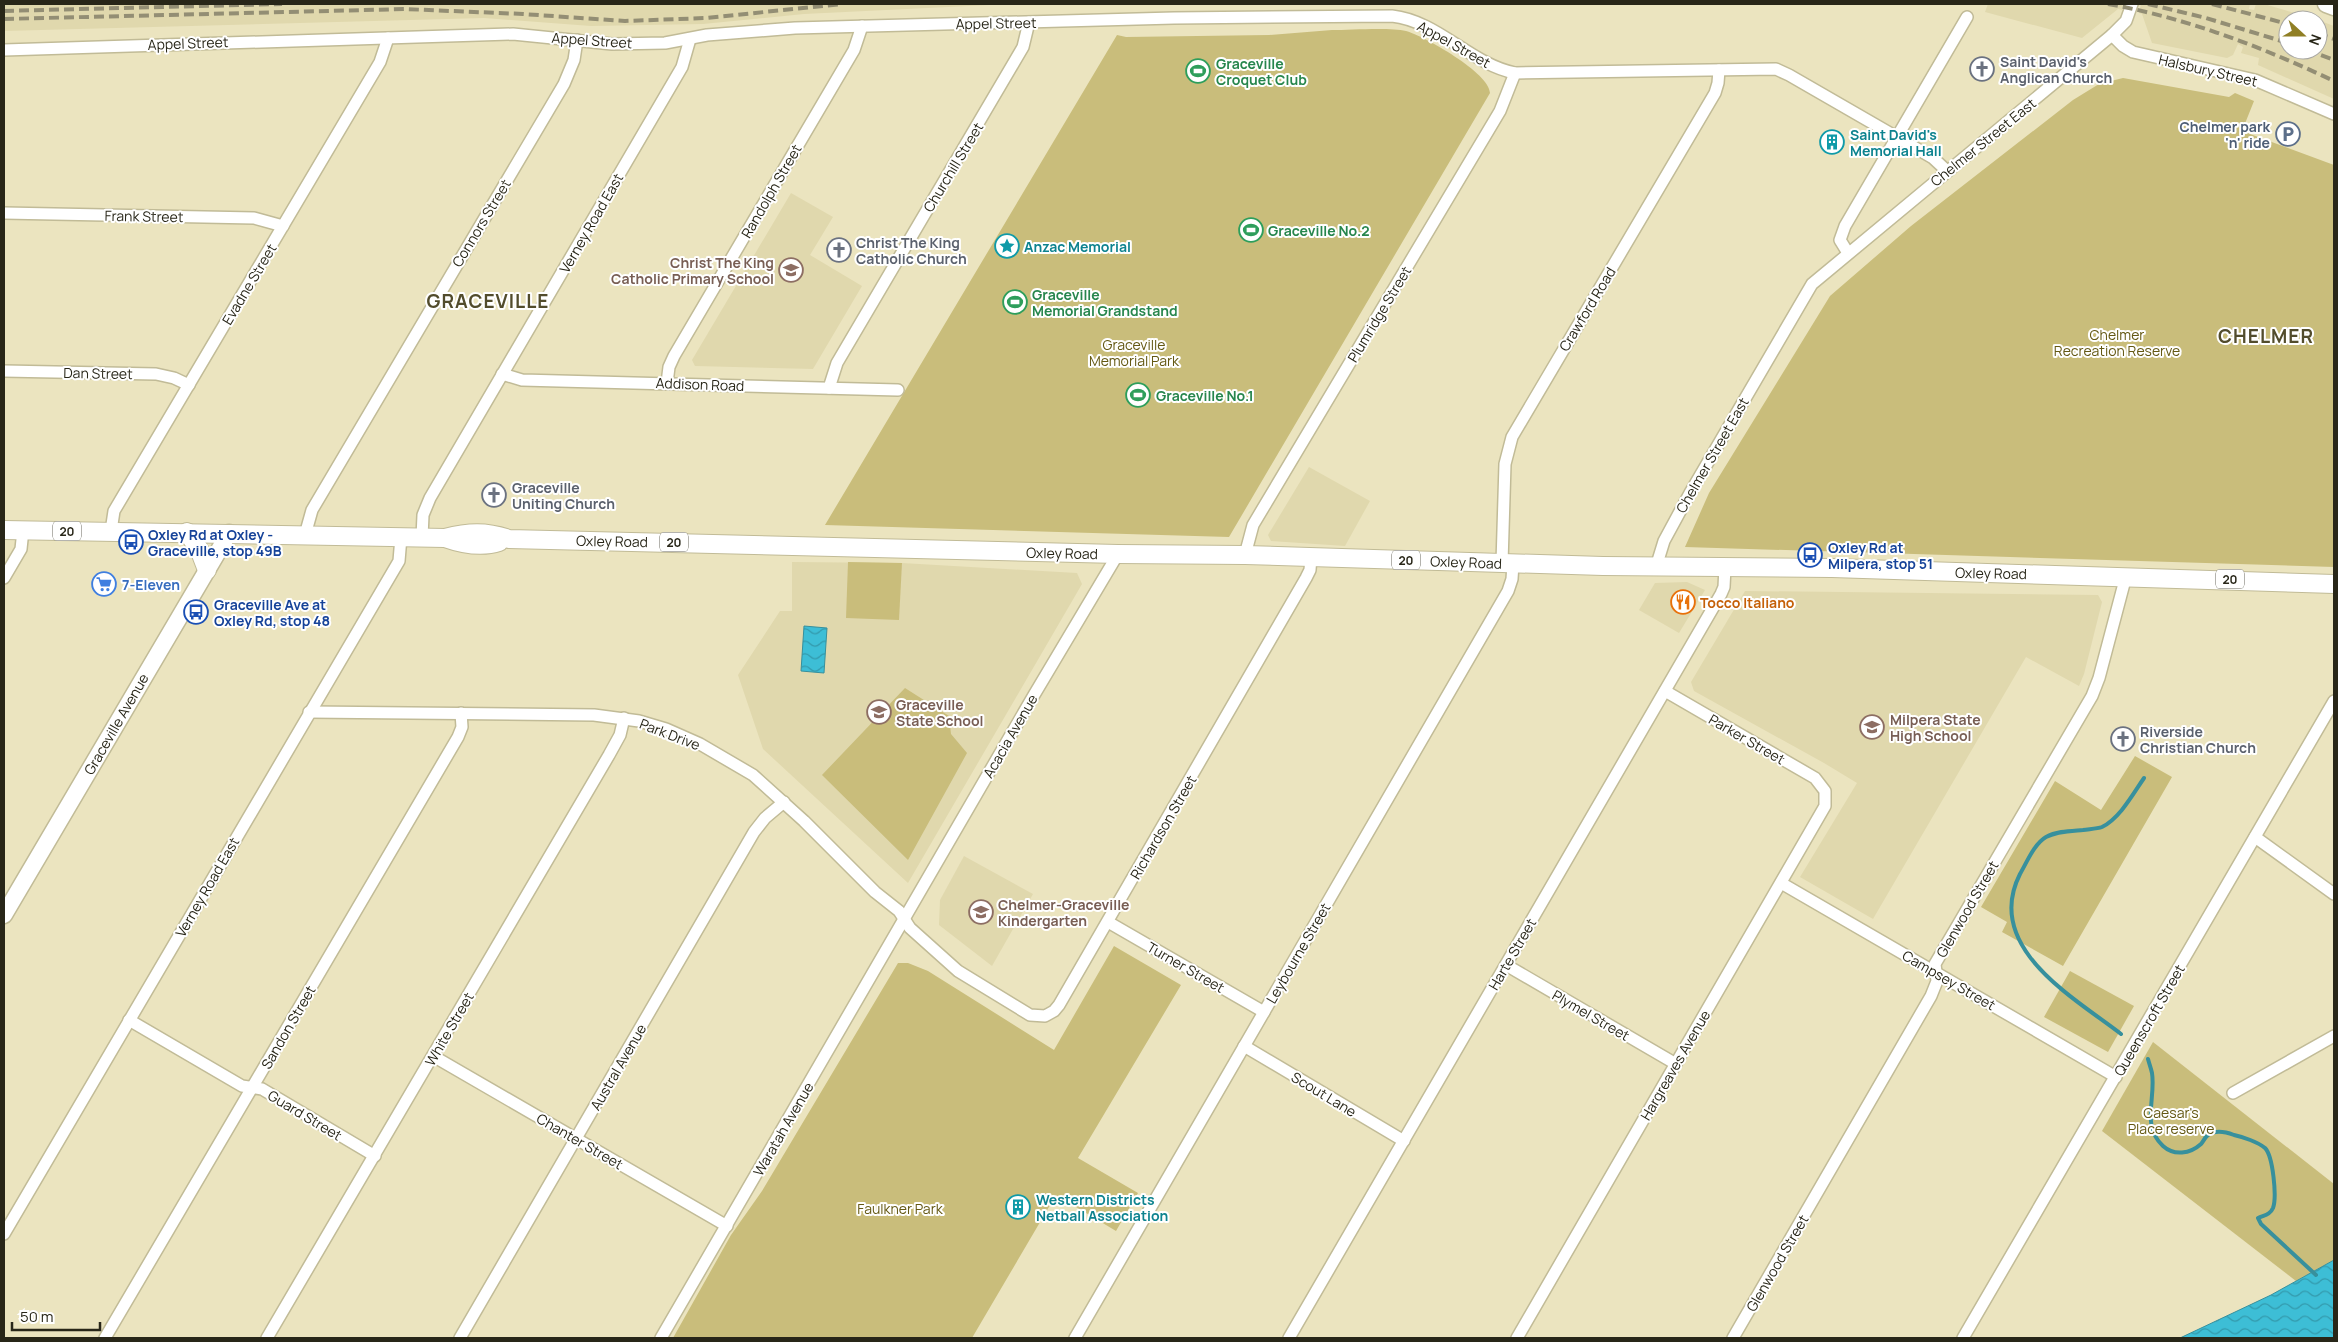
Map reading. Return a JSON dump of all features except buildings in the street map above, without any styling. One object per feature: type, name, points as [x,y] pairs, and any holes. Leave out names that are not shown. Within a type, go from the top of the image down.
[{"type":"main road","points":[[2326,4],[2334,7]]},
{"type":"main road","name":"Oxley Road","points":[[4,530],[445,538],[465,544],[492,544],[509,539],[1118,554],[1245,555],[1508,564],[2126,576],[2334,584]]},
{"type":"main road","points":[[187,532],[199,549],[207,570]]},
{"type":"main road","name":"Graceville Avenue","points":[[4,915],[229,533]]},
{"type":"street","name":"Chelmer Street East","points":[[1656,567],[1664,541],[1690,493],[1807,292],[1819,277],[2112,36],[2126,21],[2132,4]]},
{"type":"street","name":"Appel Street","points":[[4,50],[513,34],[627,44],[674,43],[708,35],[862,26],[1392,16],[1414,21],[1494,66],[1515,73],[1768,68],[1783,72],[1937,160],[1947,171]]},
{"type":"street","points":[[1848,253],[1840,243],[1842,233],[1967,17]]},
{"type":"street","name":"Churchill Street","points":[[829,388],[837,363],[1023,47],[1029,22]]},
{"type":"street","name":"Randolph Street","points":[[668,383],[670,367],[674,356],[854,50],[862,26]]},
{"type":"street","name":"Halsbury Street","points":[[2112,36],[2133,52],[2255,80],[2334,114]]},
{"type":"street","name":"Evadne Street","points":[[111,531],[114,511],[380,62],[388,38]]},
{"type":"street","name":"Verney Road East","points":[[422,538],[423,515],[430,498],[682,67],[690,39]]},
{"type":"street","name":"Connors Street","points":[[305,535],[312,510],[564,84],[574,60],[577,40]]},
{"type":"street","name":"Crawford Road","points":[[1508,564],[1505,464],[1512,437],[1715,93],[1719,70]]},
{"type":"street","name":"Plumridge Street","points":[[1245,555],[1253,525],[1500,110],[1515,73]]},
{"type":"street","name":"Frank Street","points":[[4,213],[254,218],[283,226]]},
{"type":"street","name":"Dan Street","points":[[4,371],[156,374],[174,378],[189,385]]},
{"type":"street","name":"Addison Road","points":[[502,374],[522,380],[898,390]]},
{"type":"street","points":[[4,578],[21,549],[23,530]]},
{"type":"street","name":"Verney Road East","points":[[4,1234],[399,561],[401,537]]},
{"type":"street","name":"Acacia Avenue","points":[[904,920],[1118,554]]},
{"type":"street","name":"Richardson Street","points":[[904,920],[910,928],[967,978],[1030,1015],[1050,1014],[1060,1005],[1306,578],[1310,570],[1311,557]]},
{"type":"street","name":"Leybourne Street","points":[[1075,1338],[1508,591],[1512,579],[1508,564]]},
{"type":"street","name":"Harte Street","points":[[1289,1338],[1724,589],[1725,567]]},
{"type":"street","name":"Glenwood Street","points":[[1733,1338],[1932,996],[1936,984],[1935,964],[2092,696],[2099,678],[2126,576]]},
{"type":"street","name":"Parker Street","points":[[1665,691],[1810,775],[1819,782],[1825,791]]},
{"type":"street","name":"Queenscroft Street","points":[[1963,1338],[2334,701]]},
{"type":"street","name":"Park Drive","points":[[309,712],[572,714],[624,718],[658,726],[700,744],[753,775],[784,802],[875,892],[900,911],[904,920]]},
{"type":"street","name":"Sandon Street","points":[[105,1338],[458,737],[462,727],[462,713]]},
{"type":"street","name":"White Street","points":[[267,1338],[618,739],[624,718]]},
{"type":"street","name":"Hargreaves Avenue","points":[[1517,1338],[1823,813],[1826,801],[1825,791]]},
{"type":"street","name":"Austral Avenue","points":[[460,1338],[754,832],[765,818],[784,802]]},
{"type":"street","points":[[2255,837],[2334,894]]},
{"type":"street","name":"Campsey Street","points":[[1781,883],[2116,1077]]},
{"type":"street","name":"Waratah Avenue","points":[[661,1338],[904,920]]},
{"type":"street","name":"Turner Street","points":[[1108,922],[1264,1012]]},
{"type":"street","name":"Plymel Street","points":[[1506,965],[1676,1064]]},
{"type":"street","name":"Guard Street","points":[[129,1020],[242,1086],[262,1089],[375,1156]]},
{"type":"street","points":[[2233,1093],[2334,1036]]},
{"type":"street","name":"Scout Lane","points":[[1244,1046],[1404,1141]]},
{"type":"street","name":"Chanter Street","points":[[433,1056],[727,1226]]},
{"type":"shaded area","points":[[4,4],[1010,4],[804,14],[703,24],[591,26],[484,18],[4,31]]},
{"type":"shaded area","points":[[1988,4],[2123,4],[2122,10],[2118,9],[2082,38],[1985,12]]},
{"type":"shaded area","points":[[2141,4],[2250,4],[2249,9],[2254,10],[2256,4],[2264,4],[2284,10],[2278,10],[2278,60],[2328,60],[2328,24],[2334,26],[2334,99],[2258,65],[2259,58],[2241,53],[2243,47],[2238,44],[2233,55],[2227,58],[2152,43],[2142,14],[2139,13]]},
{"type":"shaded area","name":"Christ The King Catholic Primary School","points":[[791,193],[833,217],[810,255],[862,286],[813,369],[695,366],[692,360]]},
{"type":"shaded area","points":[[1309,467],[1370,501],[1345,546],[1271,541],[1268,535]]},
{"type":"shaded area","name":"Graceville State School","points":[[792,562],[902,563],[1077,573],[1082,584],[908,883],[763,749],[738,675],[780,611],[792,611]]},
{"type":"shaded area","points":[[1687,582],[1705,590],[1679,633],[1639,610],[1655,583]]},
{"type":"shaded area","name":"Milpera State High School","points":[[1745,591],[2098,595],[2102,602],[2084,674],[2079,686],[2026,657],[1873,919],[1800,877],[1857,783],[1694,691],[1691,682]]},
{"type":"shaded area","name":"Chelmer-Graceville Kindergarten","points":[[964,856],[1033,894],[992,966],[939,925],[940,900]]},
{"type":"green space","name":"Graceville Memorial Park","points":[[1390,29],[1415,34],[1455,56],[1468,66],[1487,85],[1490,93],[1229,537],[825,525],[1117,35],[1126,37],[1269,35],[1332,30]]},
{"type":"green space","name":"Chelmer Recreation Reserve","points":[[2123,78],[2229,97],[2235,93],[2254,101],[2242,131],[2334,165],[2334,567],[1685,547],[1709,493],[1830,296],[1911,226],[2073,100],[2099,84]]},
{"type":"green space","points":[[848,562],[902,563],[899,620],[846,618]]},
{"type":"green space","points":[[905,688],[949,716],[951,734],[967,753],[908,860],[822,775]]},
{"type":"green space","points":[[2135,756],[2172,777],[2063,966],[2002,932],[2007,922],[1981,907],[2055,781],[2101,810]]},
{"type":"green space","name":"Faulkner Park","points":[[1114,946],[1181,985],[1078,1158],[1138,1193],[1116,1231],[1056,1195],[972,1338],[673,1338],[731,1235],[762,1191],[898,963],[908,963],[928,971],[1054,1050]]},
{"type":"green space","points":[[2070,971],[2134,1006],[2108,1052],[2044,1017]]},
{"type":"green space","name":"Caesar's Place reserve","points":[[2153,1042],[2334,1184],[2334,1260],[2296,1281],[2102,1131]]},
{"type":"water","points":[[804,626],[827,628],[824,673],[801,671]]},
{"type":"water","points":[[2334,1260],[2334,1338],[2180,1338],[2271,1295]]},
{"type":"waterway","points":[[2121,1034],[2080,1004],[2039,968],[2023,947],[2013,925],[2012,900],[2020,874],[2031,854],[2042,840],[2059,832],[2095,829],[2109,823],[2131,798],[2144,778]]},
{"type":"waterway","points":[[2148,1059],[2153,1082],[2151,1121],[2156,1138],[2167,1149],[2177,1152],[2192,1150],[2201,1144],[2208,1135],[2217,1132],[2246,1138],[2265,1148],[2268,1152],[2272,1168],[2274,1203],[2270,1212],[2258,1218],[2261,1224],[2316,1275]]},
{"type":"railway","points":[[4,11],[282,4]]},
{"type":"railway","points":[[4,19],[404,9],[625,21],[706,18],[842,4]]},
{"type":"railway","points":[[2108,4],[2167,17],[2224,35],[2252,45],[2334,81]]},
{"type":"railway","points":[[2148,4],[2206,18],[2278,40]]},
{"type":"railway","points":[[2212,4],[2278,21]]},
{"type":"railway","points":[[2328,37],[2334,39]]},
{"type":"railway","points":[[2328,58],[2334,60]]},
{"type":"place","name":"Saint David's Anglican Church","points":[[1982,69]]},
{"type":"place","name":"Graceville Croquet Club","points":[[1198,71]]},
{"type":"place","name":"Chelmer park 'n' ride","points":[[2288,134]]},
{"type":"place","name":"Saint David's Memorial Hall","points":[[1832,142]]},
{"type":"place","name":"Graceville No.2","points":[[1251,230]]},
{"type":"place","name":"Anzac Memorial","points":[[1007,246]]},
{"type":"place","name":"Christ The King Catholic Church","points":[[839,250]]},
{"type":"place","name":"Christ The King Catholic Primary School","points":[[791,270]]},
{"type":"place","name":"Graceville Memorial Grandstand","points":[[1015,302]]},
{"type":"place","name":"Graceville No.1","points":[[1138,395]]},
{"type":"place","name":"Graceville Uniting Church","points":[[494,495]]},
{"type":"place","name":"Oxley Rd at Oxley - Graceville, stop 49B","points":[[131,542]]},
{"type":"place","name":"Oxley Rd at Milpera, stop 51","points":[[1810,555]]},
{"type":"place","name":"7-Eleven","points":[[104,584]]},
{"type":"place","name":"Tocco Italiano","points":[[1683,602]]},
{"type":"place","name":"Graceville Ave at Oxley Rd, stop 48","points":[[196,612]]},
{"type":"place","name":"Graceville State School","points":[[879,712]]},
{"type":"place","name":"Milpera State High School","points":[[1872,727]]},
{"type":"place","name":"Riverside Christian Church","points":[[2123,739]]},
{"type":"place","name":"Chelmer-Graceville Kindergarten","points":[[981,912]]},
{"type":"place","name":"Western Districts Netball Association","points":[[1018,1207]]},
{"type":"district","name":"GRACEVILLE","points":[[488,301]]},
{"type":"district","name":"CHELMER","points":[[2266,336]]}]
